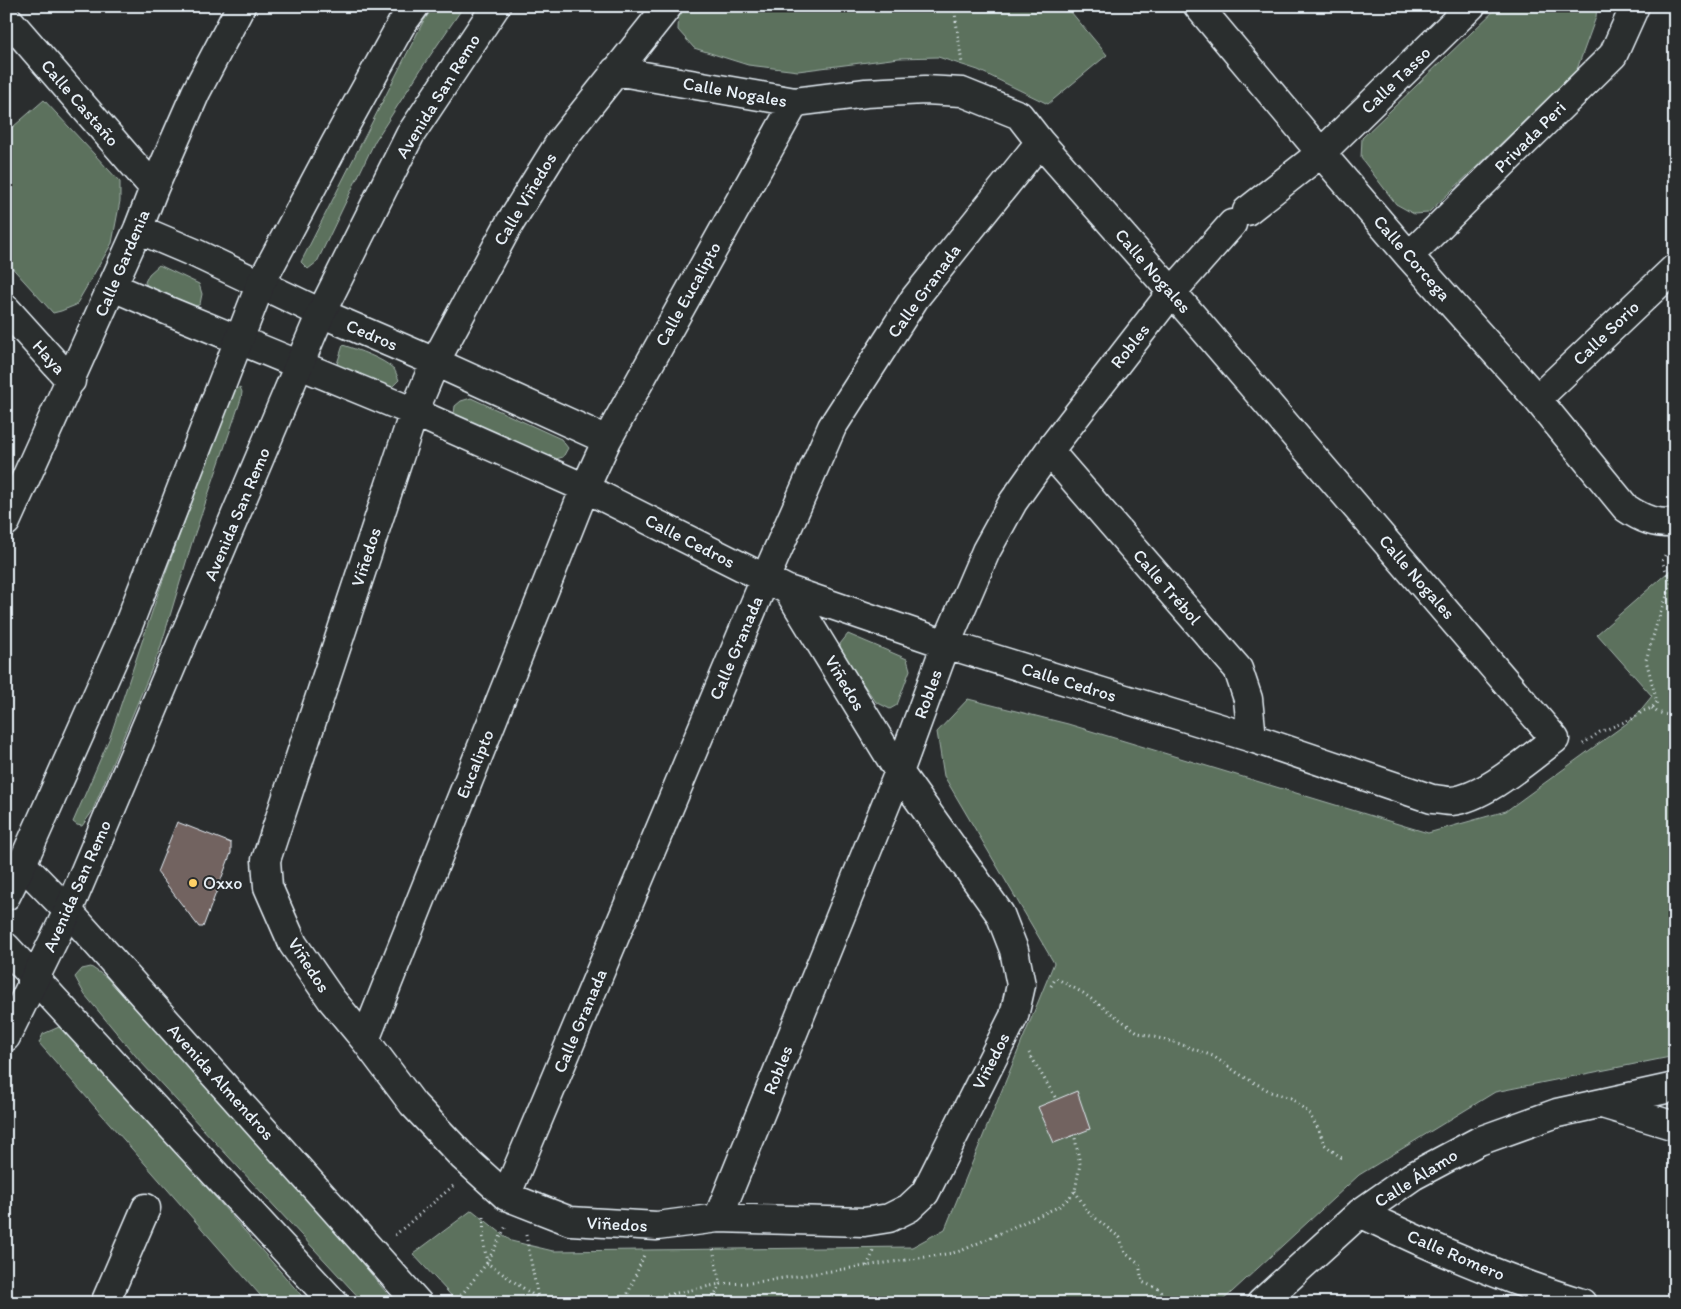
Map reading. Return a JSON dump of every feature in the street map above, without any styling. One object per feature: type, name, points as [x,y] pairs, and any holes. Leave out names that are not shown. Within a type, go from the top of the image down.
[{"type":"street","name":"Calle Gardenia","points":[[6,522],[113,286],[196,92],[241,6]]},
{"type":"street","points":[[6,896],[128,626],[261,283],[396,34],[415,6]]},
{"type":"street","name":"Avenida San Remo","points":[[6,1037],[68,911],[321,313],[410,135],[496,6]]},
{"type":"street","name":"Calle Viñedos","points":[[414,412],[435,362],[508,226],[554,150],[614,71],[668,6]]},
{"type":"street","name":"Calle Tasso","points":[[1240,218],[1321,153],[1471,6]]},
{"type":"street","name":"Privada Peri","points":[[1410,256],[1613,55],[1634,6]]},
{"type":"street","name":"Calle Corcega","points":[[1203,8],[1321,153],[1537,399],[1626,508],[1640,518],[1662,524],[1675,523]]},
{"type":"street","name":"Calle Castaño","points":[[6,17],[154,188]]},
{"type":"street","name":"Calle Nogales","points":[[614,71],[795,102],[925,90],[962,92],[1019,114],[1040,142],[1567,742]]},
{"type":"street","name":"Calle Eucalipto","points":[[585,488],[607,440],[795,102]]},
{"type":"street","name":"Calle Granada","points":[[506,1194],[777,585],[832,427],[915,298],[1040,142]]},
{"type":"street","name":"Robles","points":[[716,1230],[899,772],[946,644],[986,551],[1013,502],[1049,451],[1172,292],[1240,218]]},
{"type":"street","name":"Cedros","points":[[138,229],[261,283],[321,313],[607,440]]},
{"type":"street","name":"Calle Sorio","points":[[1537,399],[1675,268]]},
{"type":"street","points":[[113,286],[414,412],[585,488]]},
{"type":"street","name":"Haya","points":[[6,309],[71,381]]},
{"type":"street","name":"Viñedos","points":[[414,412],[266,860],[268,888],[293,944],[331,999],[365,1040],[413,1104],[475,1168],[506,1194],[570,1221],[716,1230],[864,1222],[889,1218],[909,1208],[925,1193],[1014,1016],[1021,985],[1014,950],[1000,914],[899,772],[777,585]]},
{"type":"street","name":"Calle Trébol","points":[[1049,451],[1238,669],[1248,699],[1252,738]]},
{"type":"street","name":"Calle Cedros","points":[[585,488],[777,585],[946,644],[1252,738],[1432,799],[1451,801],[1473,796],[1567,742]]},
{"type":"street","name":"Eucalipto","points":[[365,1040],[585,488]]},
{"type":"street","name":"Avenida Almendros","points":[[22,864],[68,911],[418,1303]]},
{"type":"street","points":[[6,947],[334,1303]]},
{"type":"street","name":"Calle Álamo","points":[[1261,1303],[1360,1213],[1413,1176],[1478,1141],[1557,1113],[1675,1088]]},
{"type":"street","name":"Calle Álamo","points":[[1600,1104],[1675,1126]]},
{"type":"street","points":[[109,1301],[146,1208]]},
{"type":"street","name":"Calle Romero","points":[[1360,1213],[1430,1246],[1546,1292],[1582,1303]]},
{"type":"path","points":[[954,6],[963,71],[962,92]]},
{"type":"path","points":[[1567,742],[1585,743],[1600,732],[1634,718],[1643,711],[1652,708],[1657,702],[1646,660],[1671,583],[1662,561],[1667,551]]},
{"type":"path","points":[[1652,708],[1657,712],[1675,717]]},
{"type":"path","points":[[1047,994],[1056,978],[1083,993],[1139,1033],[1174,1042],[1213,1056],[1239,1074],[1271,1092],[1292,1098],[1308,1112],[1319,1130],[1324,1144],[1344,1160]]},
{"type":"path","points":[[1006,1031],[1027,1050],[1056,1097]]},
{"type":"path","points":[[628,1303],[720,1284],[750,1283],[963,1250],[1060,1206],[1069,1198],[1075,1191],[1080,1164],[1075,1138]]},
{"type":"path","points":[[374,1254],[475,1168]]},
{"type":"path","points":[[1075,1191],[1088,1212],[1120,1238],[1125,1253],[1139,1263],[1142,1282],[1159,1289],[1172,1303]]},
{"type":"path","points":[[506,1194],[484,1213],[482,1237],[487,1263],[539,1301],[551,1303]]},
{"type":"path","points":[[454,1303],[487,1263],[506,1194]]},
{"type":"path","points":[[506,1194],[539,1301]]},
{"type":"path","points":[[624,1303],[657,1226]]},
{"type":"path","points":[[712,1303],[720,1284],[716,1230]]},
{"type":"green space","points":[[434,6],[464,6],[375,141],[317,262],[308,269],[301,262],[423,22]]},
{"type":"green space","points":[[679,6],[1066,6],[1107,55],[1048,104],[978,70],[938,57],[899,58],[798,71],[748,65],[694,48],[678,30]]},
{"type":"green space","points":[[1499,6],[1597,6],[1596,17],[1576,72],[1428,213],[1414,214],[1396,204],[1361,158],[1362,138]]},
{"type":"green space","points":[[44,100],[120,182],[120,201],[112,243],[76,305],[53,313],[6,261],[6,133]]},
{"type":"green space","points":[[159,265],[199,284],[202,294],[200,304],[193,308],[150,291],[145,282],[149,274]]},
{"type":"green space","points":[[343,345],[383,361],[394,369],[399,380],[392,387],[374,385],[336,367]]},
{"type":"green space","points":[[240,387],[242,392],[241,399],[193,539],[160,649],[92,812],[82,826],[77,825],[73,822],[110,737],[159,591],[231,395]]},
{"type":"green space","points":[[471,398],[561,439],[568,448],[563,457],[552,460],[461,422],[454,414],[455,406],[461,401]]},
{"type":"green space","points":[[1675,566],[1675,1056],[1495,1092],[1359,1175],[1220,1303],[458,1303],[413,1254],[472,1210],[511,1241],[553,1251],[912,1247],[945,1229],[1054,963],[944,776],[937,732],[968,699],[1068,724],[1428,833],[1506,811],[1634,718],[1652,696],[1597,634]]},
{"type":"green space","points":[[848,634],[907,659],[910,670],[897,705],[890,709],[876,702],[841,653],[840,644]]},
{"type":"green space","points":[[91,967],[106,977],[206,1086],[243,1119],[395,1303],[364,1303],[140,1061],[85,995],[75,977],[82,969]]},
{"type":"green space","points":[[59,1027],[72,1034],[308,1303],[267,1303],[39,1043],[43,1034]]},
{"type":"building","name":"Oxxo","points":[[177,822],[231,843],[231,853],[203,927],[199,927],[157,872]]},
{"type":"building","points":[[1077,1091],[1090,1129],[1054,1143],[1038,1107]]},
{"type":"place","name":"Oxxo","points":[[193,883]]}]
